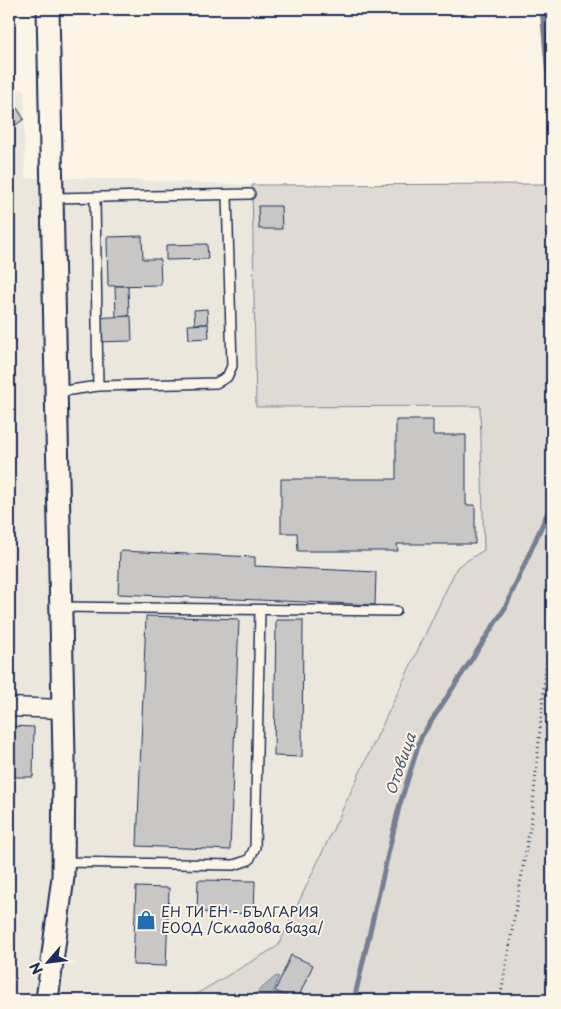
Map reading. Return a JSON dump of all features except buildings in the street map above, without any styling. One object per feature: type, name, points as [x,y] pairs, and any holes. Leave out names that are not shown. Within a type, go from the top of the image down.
[{"type":"street","points":[[47,1000],[63,862],[63,709],[48,9]]},
{"type":"street","points":[[9,707],[63,709]]},
{"type":"lane","points":[[52,198],[250,194]]},
{"type":"lane","points":[[56,392],[98,386],[216,383],[227,377],[232,366],[227,195]]},
{"type":"lane","points":[[94,198],[98,386]]},
{"type":"lane","points":[[61,607],[396,611]]},
{"type":"lane","points":[[63,862],[234,865],[249,860],[255,847],[260,610]]},
{"type":"path","points":[[500,1000],[532,815],[548,644],[552,641]]},
{"type":"shaded area","points":[[24,89],[25,178],[87,178],[252,185],[256,407],[481,406],[484,551],[457,567],[278,946],[186,1000],[9,1000],[9,90]]},
{"type":"shaded area","points":[[552,184],[552,1000],[186,1000],[278,946],[457,567],[484,550],[480,406],[256,407],[252,185]]},
{"type":"shaded area","points":[[276,976],[279,977],[273,992],[292,1000],[248,1000]]},
{"type":"waterway","name":"Отовица","points":[[542,9],[552,123]]},
{"type":"waterway","name":"Отовица","points":[[354,1000],[399,807],[421,737],[505,608],[552,503]]},
{"type":"place","name":"ЕН ТИ ЕН - БЪЛГАРИЯ ЕООД /Складова база/","points":[[146,920]]}]
